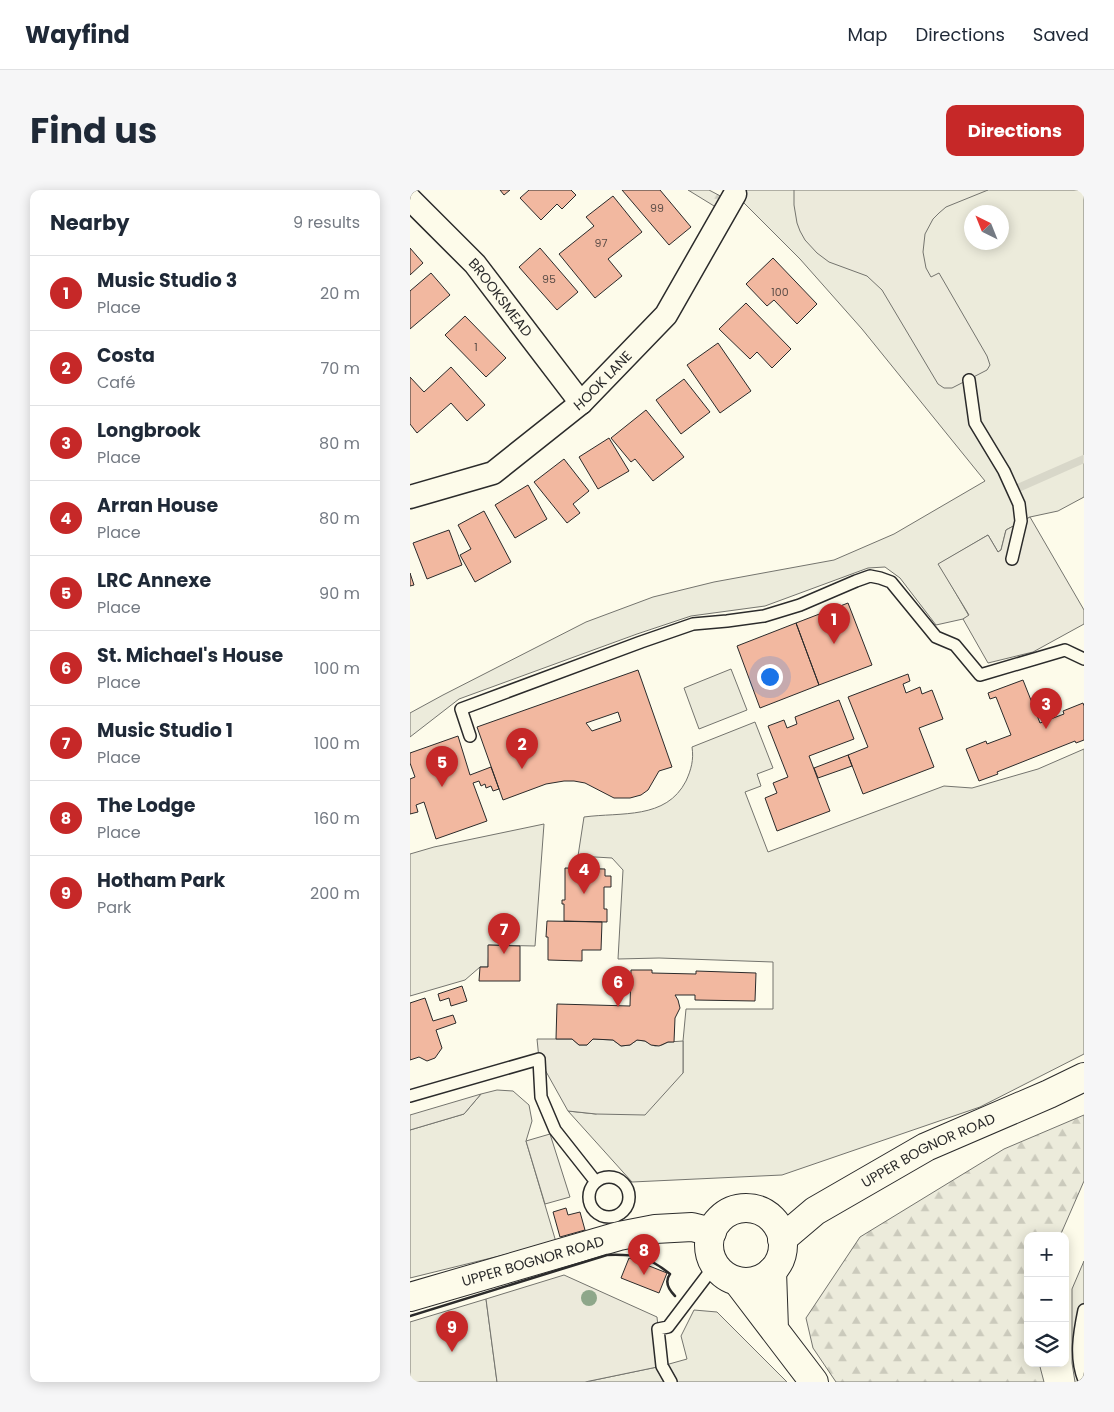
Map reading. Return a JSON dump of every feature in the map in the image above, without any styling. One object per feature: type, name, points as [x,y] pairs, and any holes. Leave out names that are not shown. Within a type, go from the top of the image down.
[{"type":"main road","name":"UPPER BOGNOR ROAD","points":[[777,1229],[814,1212],[926,1147],[1084,1077]]},
{"type":"main road","points":[[746,1209],[758,1210],[777,1229],[782,1252],[778,1264],[772,1271],[758,1280],[746,1282],[737,1281],[722,1274],[712,1250],[716,1224],[723,1217],[738,1210],[746,1209]]},
{"type":"main road","name":"UPPER BOGNOR ROAD","points":[[410,1297],[616,1226],[656,1228],[712,1250]]},
{"type":"main road","points":[[772,1271],[774,1329]]},
{"type":"main road","points":[[737,1281],[814,1382]]},
{"type":"street","name":"HOOK LANE","points":[[410,497],[493,474],[581,403],[666,315],[736,192]]},
{"type":"street","name":"BROOKSMEAD","points":[[410,199],[475,264],[581,403]]},
{"type":"lane","points":[[969,380],[975,423],[1004,471],[1019,504],[1022,522],[1012,559]]},
{"type":"lane","points":[[470,736],[461,709],[693,624],[764,616],[800,605],[870,576],[891,582],[936,637],[954,645],[980,676],[1065,650],[1084,659]]},
{"type":"lane","points":[[410,1096],[539,1058],[541,1098],[554,1130],[596,1182]]},
{"type":"lane","points":[[606,1177],[614,1178],[622,1182],[627,1190],[627,1205],[616,1226],[590,1205],[589,1194],[596,1182],[606,1177]]},
{"type":"lane","points":[[671,1382],[662,1366],[658,1330],[668,1327],[712,1250]]},
{"type":"lane","points":[[1084,1310],[1079,1335],[1080,1370],[1084,1380]]},
{"type":"green space","points":[[688,190],[709,190],[726,199],[719,209]]},
{"type":"green space","points":[[740,190],[1084,190],[1084,497],[1058,511],[1030,517],[1006,530],[1001,550],[998,552],[988,535],[939,564],[969,616],[963,619],[936,625],[900,578],[885,567],[868,568],[765,606],[691,616],[459,699],[410,737],[410,713],[586,622],[653,597],[714,582],[834,560],[894,534],[985,481],[862,329],[800,259],[735,194]]},
{"type":"green space","points":[[731,669],[747,710],[699,729],[684,688]]},
{"type":"green space","points":[[755,722],[773,768],[757,774],[761,786],[745,792],[768,852],[944,786],[972,788],[1038,769],[1084,749],[1084,1054],[980,1107],[782,1175],[632,1182],[568,1111],[596,1114],[683,1073],[686,1009],[773,1009],[773,962],[659,958],[618,959],[623,870],[612,858],[578,856],[584,817],[641,812],[667,802],[677,794],[686,781],[692,765],[692,747]]},
{"type":"green space","points":[[544,824],[535,946],[489,945],[488,967],[480,967],[465,980],[410,996],[410,854],[434,847]]},
{"type":"green space","points":[[497,1090],[513,1091],[529,1105],[532,1121],[526,1141],[556,1242],[410,1278],[410,1130],[464,1114],[481,1094]]},
{"type":"green space","points":[[1084,1115],[1084,1181],[1062,1232],[1024,1232],[1024,1367],[1040,1367],[1044,1382],[836,1382],[813,1348],[806,1318],[860,1237],[1004,1149]]},
{"type":"green space","points":[[1084,1261],[1084,1382],[1075,1382],[1072,1363],[1072,1289]]},
{"type":"green space","points":[[486,1299],[497,1382],[410,1382],[410,1322]]},
{"type":"green space","points":[[694,1310],[717,1312],[787,1382],[585,1382],[687,1359],[681,1336]]},
{"type":"shaded area","points":[[794,190],[988,190],[946,207],[939,213],[933,219],[925,234],[923,252],[926,268],[931,277],[939,273],[987,356],[990,365],[987,370],[952,388],[944,388],[938,384],[882,290],[867,276],[829,262],[805,240],[797,223]]},
{"type":"shaded area","points":[[1030,517],[1084,610],[1084,624],[1033,652],[988,663],[963,619],[969,615],[938,564],[988,535],[998,552],[1001,550],[1006,530]]},
{"type":"shaded area","points":[[537,1039],[572,1039],[579,1045],[587,1045],[593,1039],[613,1040],[621,1046],[630,1045],[637,1040],[645,1041],[655,1046],[668,1042],[683,1041],[683,1073],[645,1115],[596,1114],[568,1111],[539,1059]]},
{"type":"shaded area","points":[[481,1094],[464,1114],[410,1130],[410,1115]]},
{"type":"shaded area","points":[[550,1134],[570,1197],[545,1204],[526,1141]]},
{"type":"shaded area","points":[[564,1275],[657,1317],[662,1366],[585,1382],[497,1382],[486,1299]]},
{"type":"building","points":[[500,190],[510,190],[504,195]]},
{"type":"building","points":[[529,190],[571,190],[576,195],[562,209],[557,204],[541,220],[520,198]]},
{"type":"building","points":[[622,190],[660,190],[691,227],[669,245]]},
{"type":"building","points":[[613,196],[642,232],[608,259],[622,276],[595,298],[559,254],[594,226],[586,217]]},
{"type":"building","points":[[410,248],[423,263],[410,275]]},
{"type":"building","points":[[540,248],[578,292],[557,310],[519,267]]},
{"type":"building","points":[[773,258],[817,304],[797,324],[774,300],[767,306],[746,284]]},
{"type":"building","points":[[431,273],[450,295],[410,329],[410,291]]},
{"type":"building","points":[[746,303],[791,349],[772,368],[757,352],[750,359],[719,329]]},
{"type":"building","points":[[465,316],[506,358],[486,377],[445,335]]},
{"type":"building","points":[[718,343],[751,391],[720,413],[687,365]]},
{"type":"building","points":[[451,367],[485,405],[467,421],[451,403],[417,433],[410,424],[410,377],[424,392]]},
{"type":"building","points":[[684,379],[710,412],[681,434],[656,400]]},
{"type":"building","points":[[646,410],[684,457],[653,481],[635,459],[631,462],[611,438]]},
{"type":"building","points":[[609,438],[629,471],[598,489],[579,457]]},
{"type":"building","points":[[564,459],[589,491],[573,504],[580,513],[567,523],[534,482]]},
{"type":"building","points":[[528,485],[547,519],[515,538],[495,505]]},
{"type":"building","points":[[484,511],[511,562],[475,582],[460,555],[471,549],[458,525]]},
{"type":"building","points":[[449,530],[462,565],[427,579],[413,543]]},
{"type":"building","points":[[410,573],[414,585],[410,586]]},
{"type":"building","points":[[848,603],[872,665],[819,685],[796,623]]},
{"type":"building","points":[[796,623],[819,685],[760,708],[737,646]]},
{"type":"building","points":[[638,670],[672,767],[659,771],[648,790],[641,795],[630,798],[614,798],[585,783],[564,781],[546,784],[503,800],[477,727]],"holes":[[[618,712],[621,721],[592,731],[586,723]],[[534,741],[535,751],[521,756],[518,747]]]},
{"type":"building","points":[[908,674],[910,681],[903,684],[906,693],[920,687],[922,694],[932,690],[943,719],[919,728],[934,767],[863,794],[848,755],[868,747],[848,697]]},
{"type":"building","points":[[1023,680],[1040,723],[1064,714],[1063,711],[1083,703],[1084,740],[1076,743],[1075,741],[979,781],[966,749],[986,741],[987,744],[1011,735],[996,697],[990,699],[988,693]]},
{"type":"building","points":[[839,700],[854,739],[809,756],[830,811],[777,831],[765,798],[777,793],[773,783],[788,777],[768,726],[784,720],[787,728],[797,724],[795,717]]},
{"type":"building","points":[[458,736],[470,775],[491,767],[499,789],[493,791],[491,786],[486,788],[485,784],[481,786],[479,781],[473,783],[487,821],[436,839],[424,802],[416,805],[418,812],[410,814],[410,779],[415,777],[410,763],[410,753]]},
{"type":"building","points":[[848,755],[852,766],[818,778],[814,768]]},
{"type":"building","points":[[565,868],[605,869],[605,876],[611,876],[611,887],[604,887],[604,909],[607,909],[607,922],[564,921],[564,904],[562,904],[562,900],[565,900]]},
{"type":"building","points":[[547,921],[602,922],[601,950],[582,950],[582,961],[548,960]]},
{"type":"building","points":[[488,945],[520,946],[520,981],[479,981],[480,967],[488,967]]},
{"type":"building","points":[[631,970],[652,970],[652,973],[696,974],[696,971],[756,973],[755,1001],[695,1000],[695,995],[675,995],[680,1008],[675,1018],[674,1042],[668,1042],[659,1046],[637,1040],[630,1045],[621,1046],[613,1040],[593,1039],[587,1045],[579,1045],[572,1039],[556,1039],[557,1004],[630,1006]]},
{"type":"building","points":[[462,986],[467,1001],[451,1006],[449,998],[440,1001],[438,994]]},
{"type":"building","points":[[425,998],[433,1021],[453,1015],[456,1023],[436,1030],[442,1048],[435,1058],[427,1061],[419,1057],[410,1060],[410,1003]]},
{"type":"building","points":[[566,1208],[568,1215],[580,1212],[585,1230],[560,1237],[553,1212]]},
{"type":"building","points":[[629,1258],[667,1273],[659,1293],[621,1278]]},
{"type":"waterway","points":[[1018,488],[1084,459]]},
{"type":"wall","points":[[410,1316],[607,1255],[641,1257],[655,1263],[670,1274],[667,1280],[668,1286],[675,1296]]},
{"type":"place","name":"Music Studio 3","points":[[834,644]]},
{"type":"place","name":"Longbrook","points":[[1046,729]]},
{"type":"place","name":"Costa","points":[[522,769]]},
{"type":"place","name":"LRC Annexe","points":[[442,787]]},
{"type":"place","name":"Arran House","points":[[584,894]]},
{"type":"place","name":"Music Studio 1","points":[[504,954]]},
{"type":"place","name":"St. Michael's House","points":[[618,1007]]},
{"type":"place","name":"The Lodge","points":[[644,1275]]},
{"type":"place","name":"Hotham Park","points":[[452,1352]]}]
